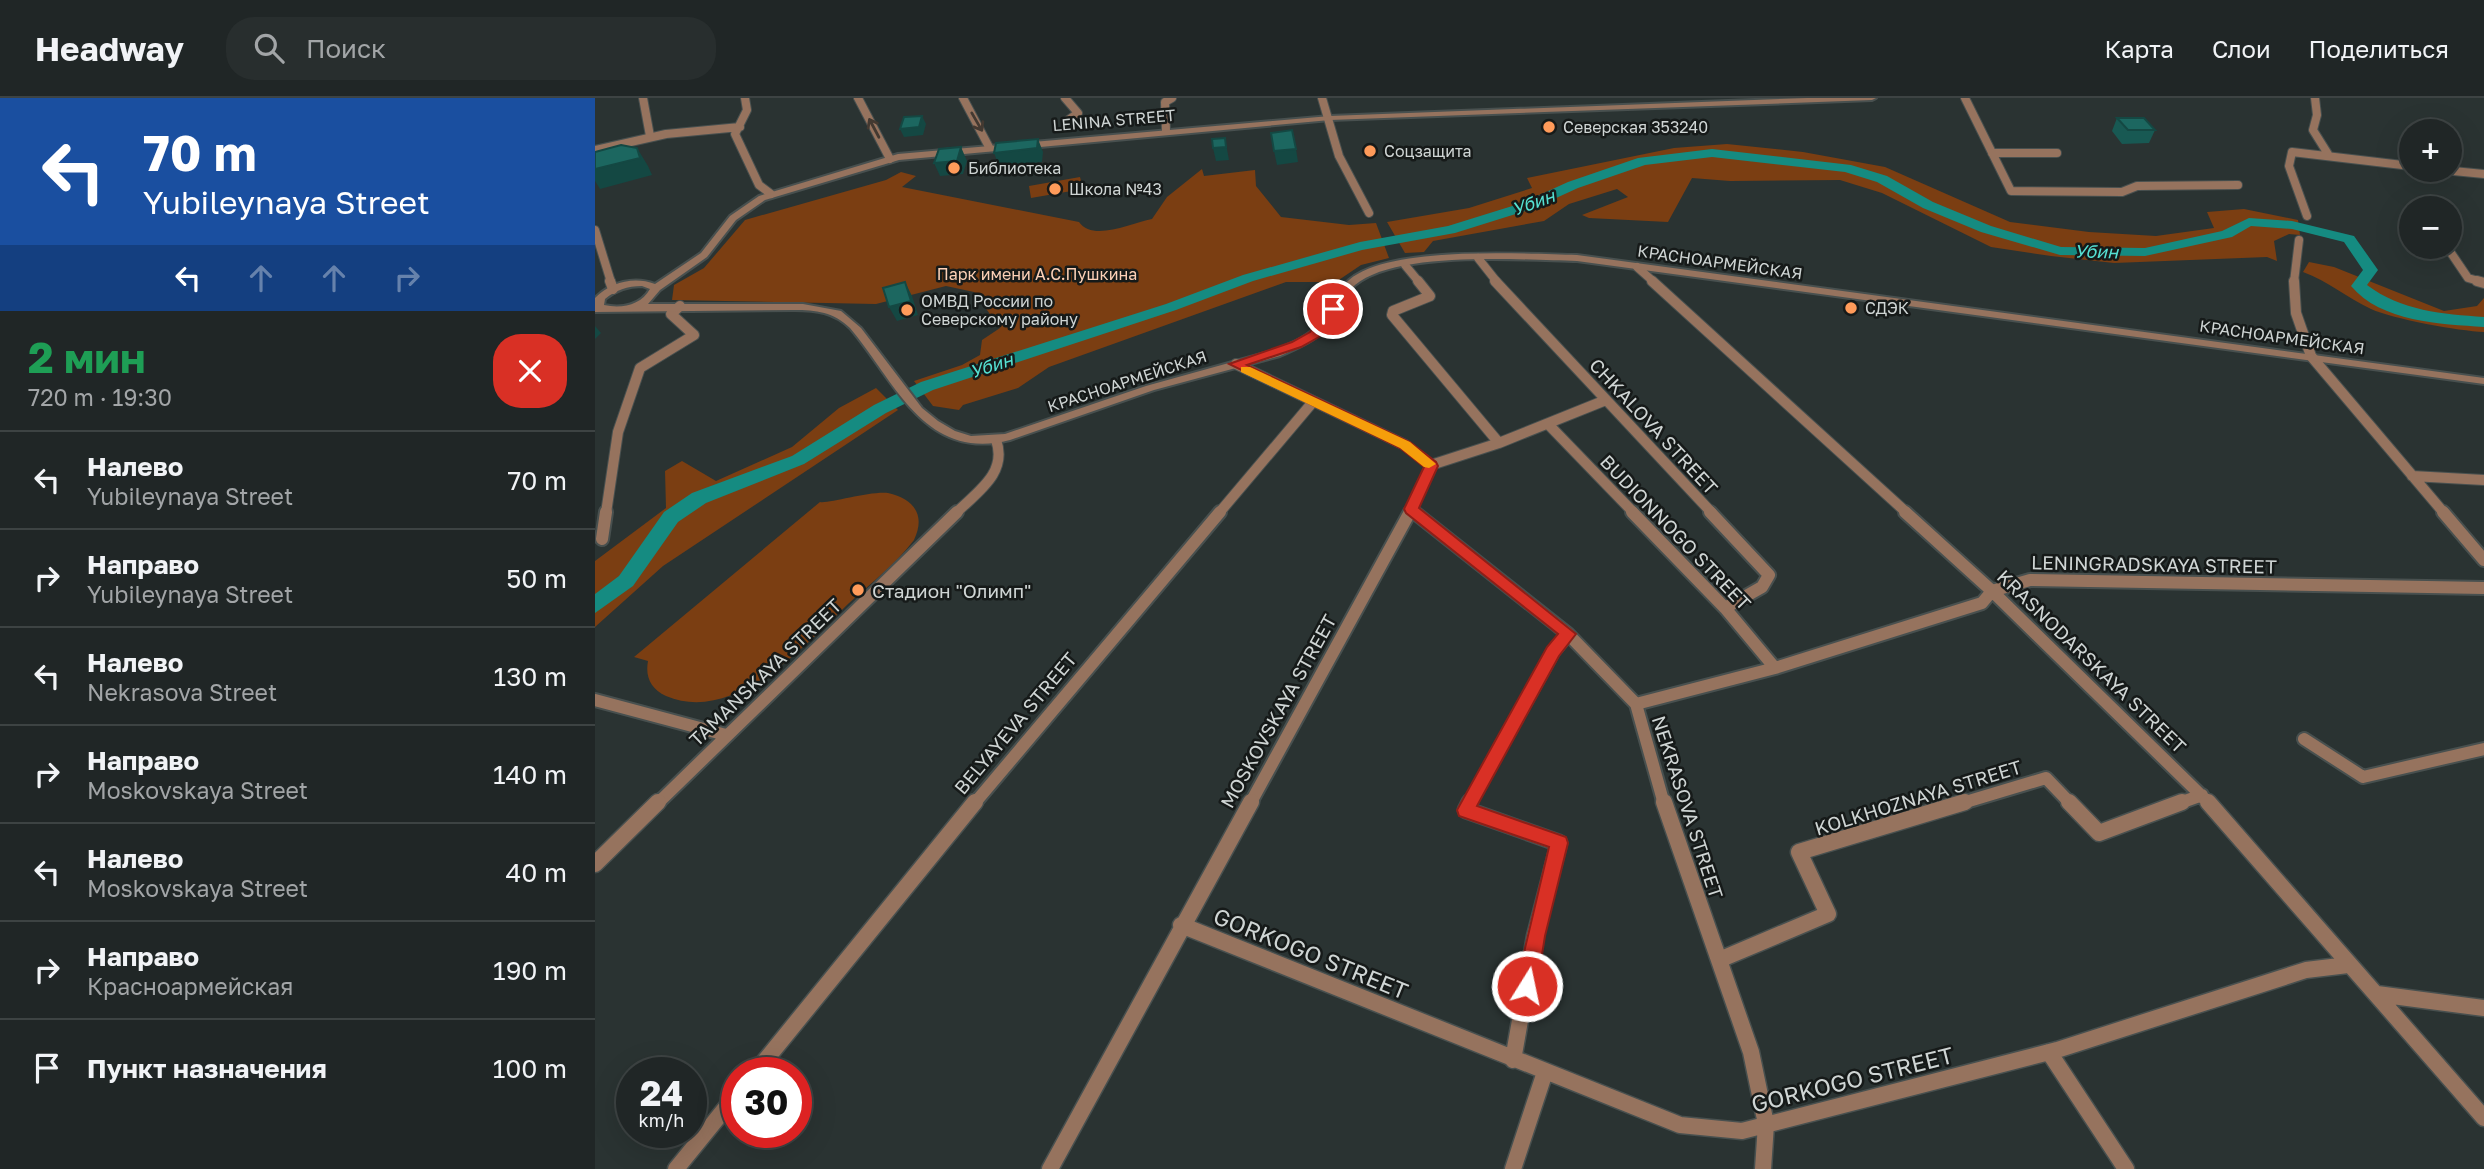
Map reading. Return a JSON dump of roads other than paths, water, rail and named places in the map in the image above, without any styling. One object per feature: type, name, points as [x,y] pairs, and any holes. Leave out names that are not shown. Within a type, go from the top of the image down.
[{"type":"street","points":[[643,98],[650,136]]},
{"type":"street","points":[[745,98],[747,110],[735,134],[759,185],[771,194]]},
{"type":"street","points":[[858,98],[890,159]]},
{"type":"street","points":[[963,98],[989,147]]},
{"type":"street","points":[[1065,98],[1078,113],[1067,121]]},
{"type":"street","points":[[1166,131],[1165,102],[1171,98]]},
{"type":"street","points":[[1322,98],[1339,156],[1369,213]]},
{"type":"street","points":[[1647,98],[1653,107]]},
{"type":"street","name":"LENINA STREET","points":[[595,309],[625,309],[654,291],[703,255],[733,218],[771,194],[890,159],[989,147],[1329,118],[1872,98]]},
{"type":"street","points":[[1965,98],[1977,117],[2011,191],[2122,191],[2137,186],[2238,185]]},
{"type":"street","points":[[2315,98],[2317,105],[2310,130],[2315,141],[2328,153]]},
{"type":"street","points":[[595,150],[650,136],[740,127]]},
{"type":"street","points":[[2307,216],[2289,166],[2292,152],[2328,153],[2399,164]]},
{"type":"street","points":[[1992,153],[2057,153]]},
{"type":"street","points":[[2462,172],[2484,174]]},
{"type":"street","points":[[595,230],[610,290],[600,298],[599,307],[608,310]]},
{"type":"street","points":[[2299,240],[2292,278],[2294,301],[2297,324],[2311,356],[2484,560]]},
{"type":"street","name":"КРАСНОАРМЕЙСКАЯ","points":[[996,440],[1150,388],[1297,345],[1323,326],[1346,286],[1362,276],[1405,265],[1478,258],[1577,258],[2484,381]]},
{"type":"street","name":"CHKALOVA STREET","points":[[1478,258],[1486,271],[1769,575],[1762,587],[1725,608]]},
{"type":"street","points":[[2455,259],[2468,278],[2484,283]]},
{"type":"street","points":[[1405,265],[1430,296],[1393,311],[1392,315],[1499,443]]},
{"type":"street","name":"KRASNODARSKAYA STREET","points":[[1637,267],[1992,591],[2202,795],[2484,1118]]},
{"type":"street","name":"LENINA STREET","points":[[595,295],[687,268]]},
{"type":"street","points":[[635,282],[647,282],[665,306]]},
{"type":"street","points":[[625,309],[665,306],[811,307],[835,312],[856,328],[891,372],[910,403],[940,430],[963,439],[996,440]]},
{"type":"street","points":[[602,539],[618,432],[640,368],[694,335],[671,314],[680,306]]},
{"type":"street","points":[[1235,364],[1405,445],[1431,466],[1499,443],[1606,400]]},
{"type":"street","name":"BELYAYEVA STREET","points":[[768,1057],[996,778],[1312,403]]},
{"type":"street","name":"BUDIONNOGO STREET","points":[[1548,424],[1725,608],[1775,668]]},
{"type":"street","name":"TAMANSKAYA STREET","points":[[595,864],[989,481],[999,468],[1002,457],[996,440]]},
{"type":"street","name":"MOSKOVSKAYA STREET","points":[[1050,1169],[1181,925],[1411,509],[1431,466]]},
{"type":"street","points":[[2412,476],[2484,480]]},
{"type":"street","name":"NEKRASOVA STREET","points":[[1411,509],[1568,634],[1636,704],[1640,727],[1669,819],[1751,1052],[1766,1124],[1763,1169]]},
{"type":"street","name":"LENINGRADSKAYA STREET","points":[[1636,704],[1775,668],[1982,603],[1992,591],[2030,580],[2484,589]]},
{"type":"street","points":[[1513,1060],[1535,936],[1559,843],[1466,810],[1553,652],[1568,634]]},
{"type":"street","points":[[595,700],[726,736]]},
{"type":"street","points":[[2304,738],[2363,777],[2484,749]]},
{"type":"street","name":"KOLKHOZNAYA STREET","points":[[1719,960],[1828,914],[1800,852],[2046,778],[2099,833],[2202,795]]},
{"type":"street","name":"GORKOGO STREET","points":[[1181,925],[1680,1125],[1742,1131],[2049,1052],[2306,970],[2348,965]]},
{"type":"street","points":[[2377,994],[2484,1007]]},
{"type":"street","points":[[2049,1052],[2126,1169]]},
{"type":"street","points":[[1513,1169],[1545,1072]]},
{"type":"street","points":[[676,1169],[721,1114]]},
{"type":"waterway","name":"Убин","points":[[595,605],[626,581],[671,517],[699,498],[798,460],[880,409],[927,386],[1171,307],[1248,278],[1360,246],[1450,230],[1527,206],[1573,185],[1643,161],[1712,153],[1846,168],[1882,179],[1928,205],[1986,229],[2060,251],[2145,252],[2227,234],[2249,222],[2292,225],[2349,239],[2371,270],[2359,286],[2386,304],[2418,314],[2484,322]]},
{"type":"place","name":"Северская 353240","points":[[1549,127]]},
{"type":"place","name":"Соцзащита","points":[[1370,151]]},
{"type":"place","name":"Библиотека","points":[[954,168]]},
{"type":"place","name":"Школа №43","points":[[1055,189]]},
{"type":"place","name":"СДЭК","points":[[1851,308]]},
{"type":"place","name":"ОМВД России по Северскому району","points":[[907,310]]},
{"type":"place","name":"Стадион \"Олимп\"","points":[[858,590]]},
{"type":"park label","name":"Парк имени А.С.Пушкина","points":[[1037,274]]}]
